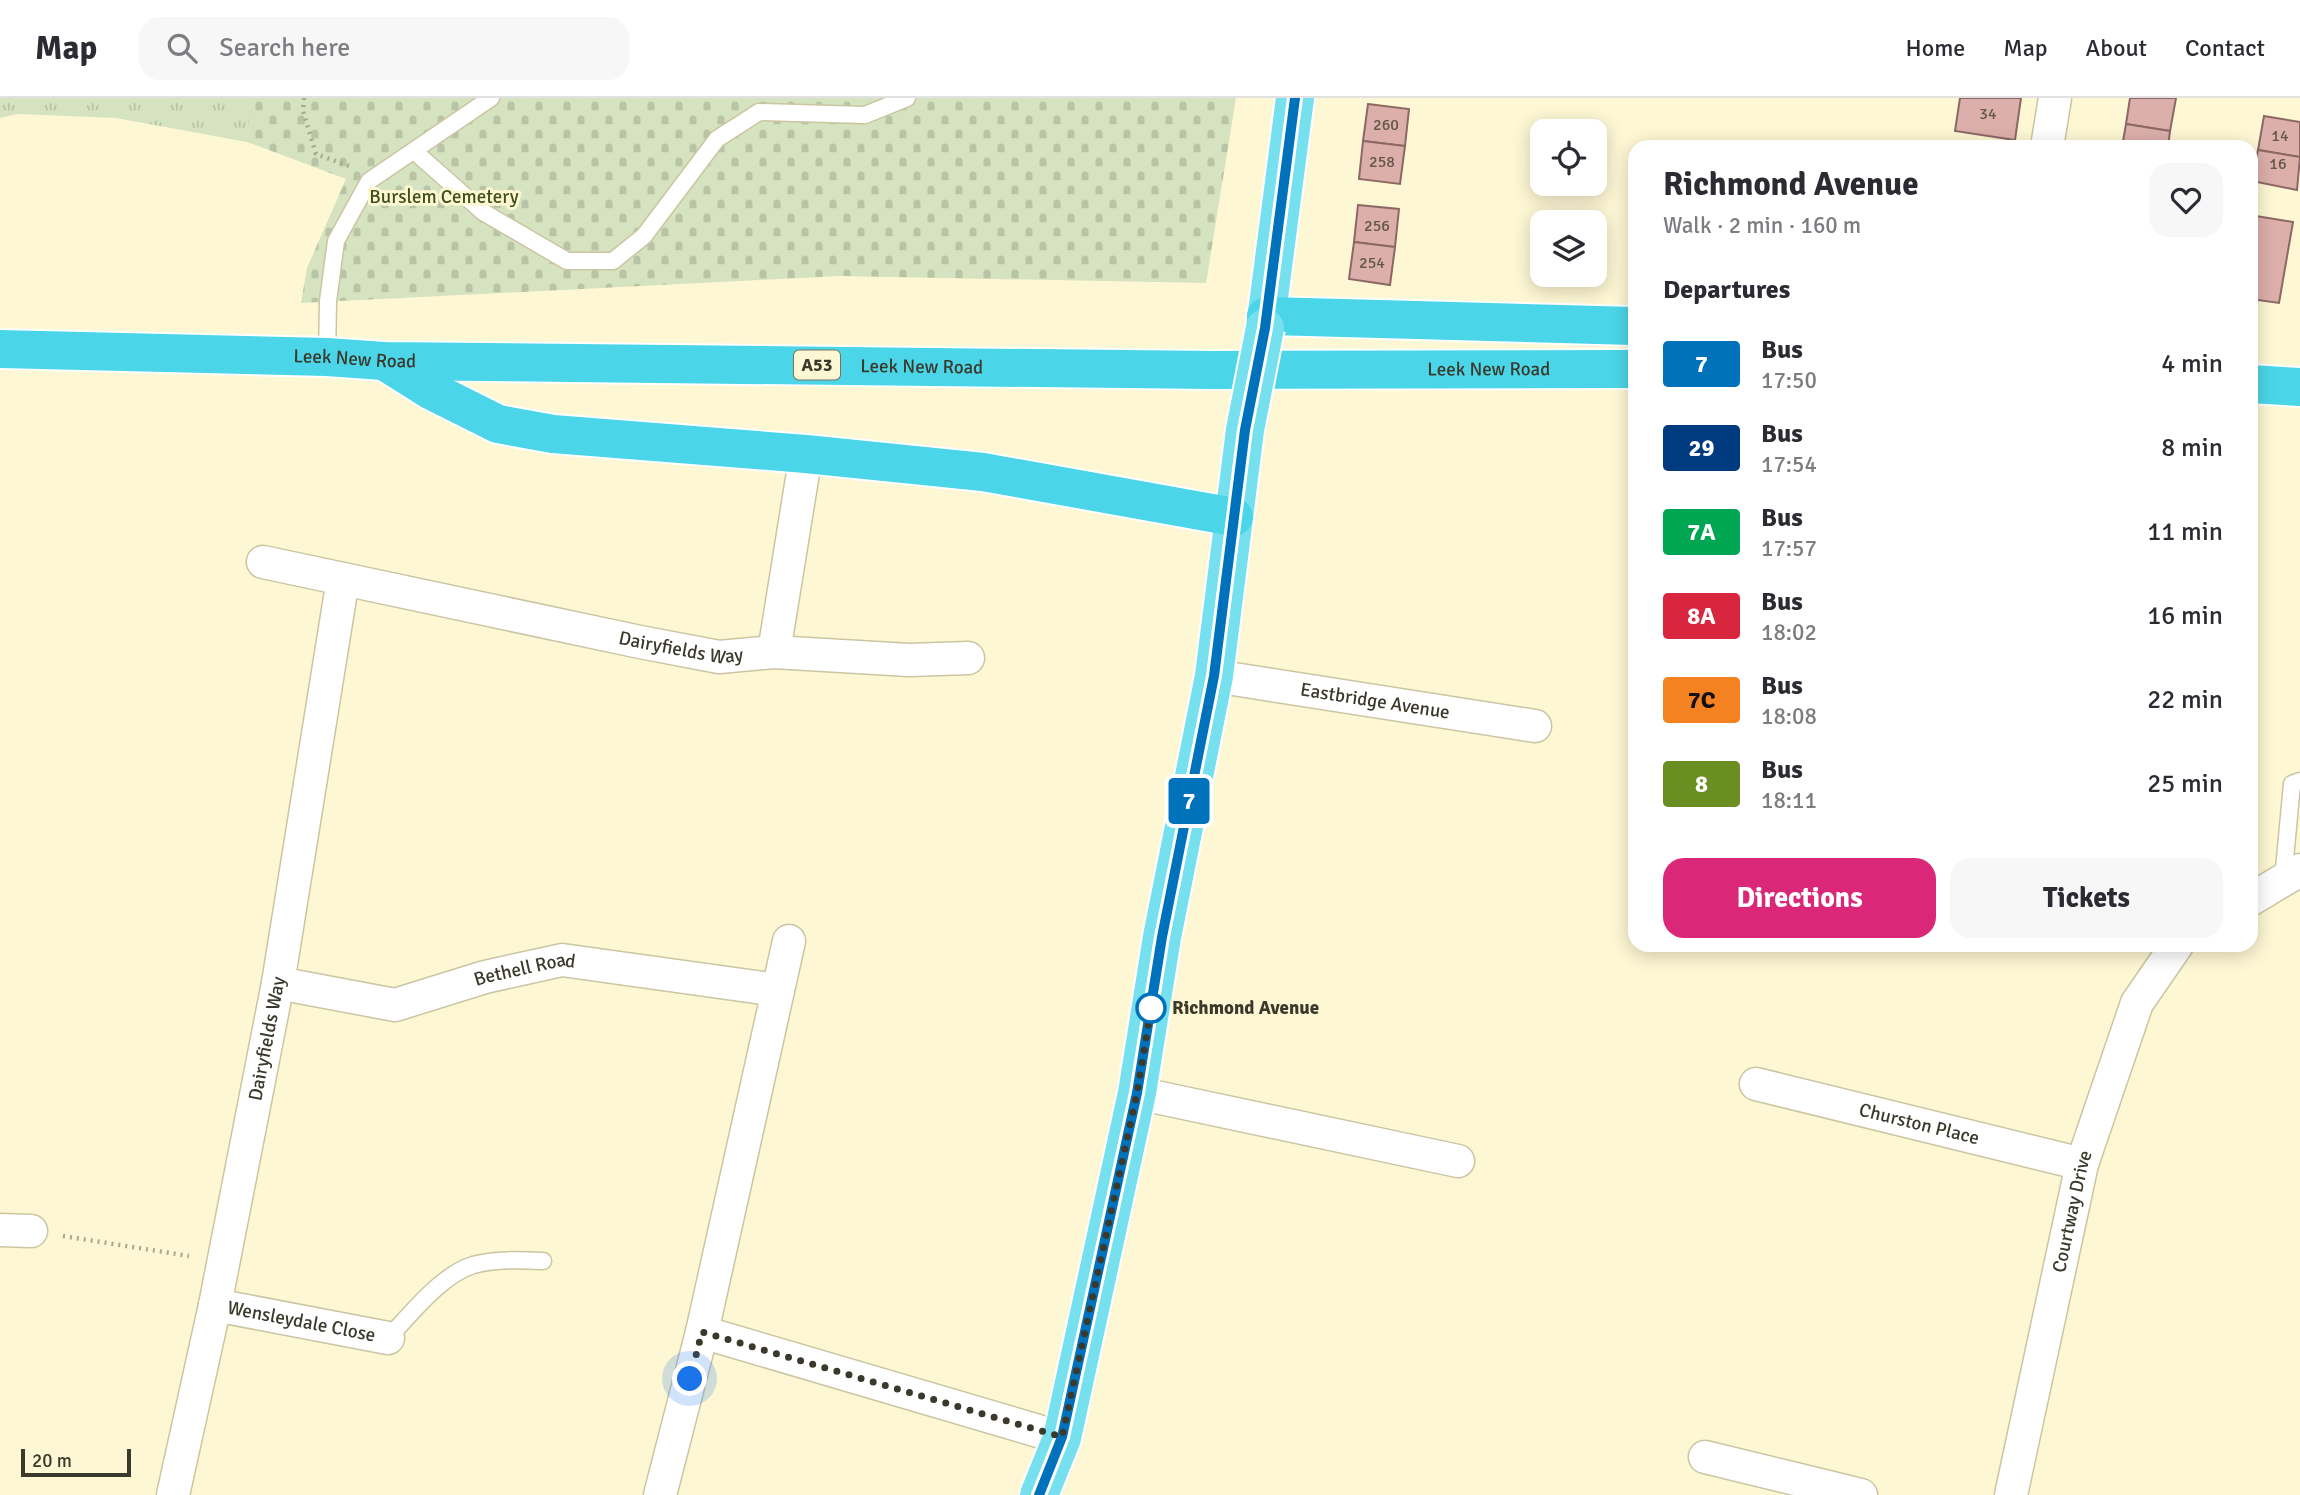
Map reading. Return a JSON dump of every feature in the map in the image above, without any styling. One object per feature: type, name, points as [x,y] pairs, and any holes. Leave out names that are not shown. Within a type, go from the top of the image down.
[{"type":"highway","points":[[1266,322],[1628,326]]},
{"type":"highway","name":"Leek New Road","points":[[0,349],[327,357],[384,361],[1185,369],[1628,369]]},
{"type":"highway","points":[[384,361],[430,390],[498,424],[553,434],[806,454],[983,472],[1234,517]]},
{"type":"highway","points":[[2258,384],[2300,387]]},
{"type":"main road","points":[[1045,1494],[1062,1437],[1137,1093],[1162,937],[1214,676],[1245,430],[1266,322],[1295,98]]},
{"type":"street","points":[[2048,140],[2055,98]]},
{"type":"street","points":[[774,652],[806,454]]},
{"type":"street","name":"Dairyfields Way","points":[[263,562],[719,657],[774,652],[909,660],[968,658]]},
{"type":"street","name":"Dairyfields Way","points":[[173,1495],[224,1262],[278,983],[343,579]]},
{"type":"street","name":"Eastbridge Avenue","points":[[1214,676],[1535,726]]},
{"type":"street","points":[[2258,895],[2292,875]]},
{"type":"street","points":[[660,1495],[702,1332],[789,941]]},
{"type":"street","name":"Courtway Drive","points":[[2011,1495],[2082,1164],[2137,1003],[2172,952]]},
{"type":"street","name":"Bethell Road","points":[[278,983],[395,1005],[485,977],[562,960],[777,990]]},
{"type":"street","name":"Churston Place","points":[[1756,1084],[2082,1164]]},
{"type":"street","points":[[1137,1093],[1458,1161]]},
{"type":"street","points":[[0,1230],[31,1231]]},
{"type":"street","name":"Wensleydale Close","points":[[215,1305],[388,1338]]},
{"type":"street","points":[[702,1332],[1062,1437]]},
{"type":"street","points":[[1705,1457],[1861,1495]]},
{"type":"lane","points":[[327,357],[328,301],[336,241],[369,181],[491,98]]},
{"type":"lane","points":[[414,151],[483,212],[567,261],[613,261],[644,236],[717,139],[759,112],[864,116],[907,98]]},
{"type":"lane","points":[[2292,875],[2292,784],[2300,781]]},
{"type":"lane","points":[[388,1338],[453,1274],[474,1265],[515,1260],[543,1261]]},
{"type":"path","points":[[304,98],[303,111],[316,153],[355,169],[369,181]]},
{"type":"path","points":[[31,1231],[224,1262]]},
{"type":"green space","points":[[0,98],[252,98],[247,142],[116,118],[17,114],[0,118]]},
{"type":"green space","name":"Burslem Cemetery","points":[[250,98],[1236,98],[1206,283],[841,276],[301,303],[307,268],[346,179],[247,142]]},
{"type":"building","points":[[1960,98],[2021,98],[2015,140],[1955,131]]},
{"type":"building","points":[[2130,98],[2176,98],[2170,131],[2126,124]]},
{"type":"building","points":[[1368,104],[1409,109],[1405,146],[1363,141]]},
{"type":"building","points":[[2264,116],[2300,122],[2300,157],[2258,150]]},
{"type":"building","points":[[2126,124],[2170,131],[2169,140],[2123,140]]},
{"type":"building","points":[[1363,141],[1405,146],[1400,184],[1359,179]]},
{"type":"building","points":[[2258,150],[2300,157],[2297,190],[2258,182]]},
{"type":"building","points":[[1358,205],[1399,209],[1395,247],[1354,242]]},
{"type":"building","points":[[2258,216],[2293,222],[2279,303],[2258,300]]},
{"type":"building","points":[[1354,242],[1395,247],[1390,285],[1349,279]]},
{"type":"bus line","name":"7","points":[[1039,1495],[1062,1437],[1137,1093],[1162,937],[1214,676],[1245,430],[1265,328],[1295,98]]},
{"type":"place","name":"Richmond Avenue","points":[[1151,1008]]},
{"type":"route","points":[[690,1379],[702,1332],[1062,1437],[1137,1093],[1151,1008]]}]
